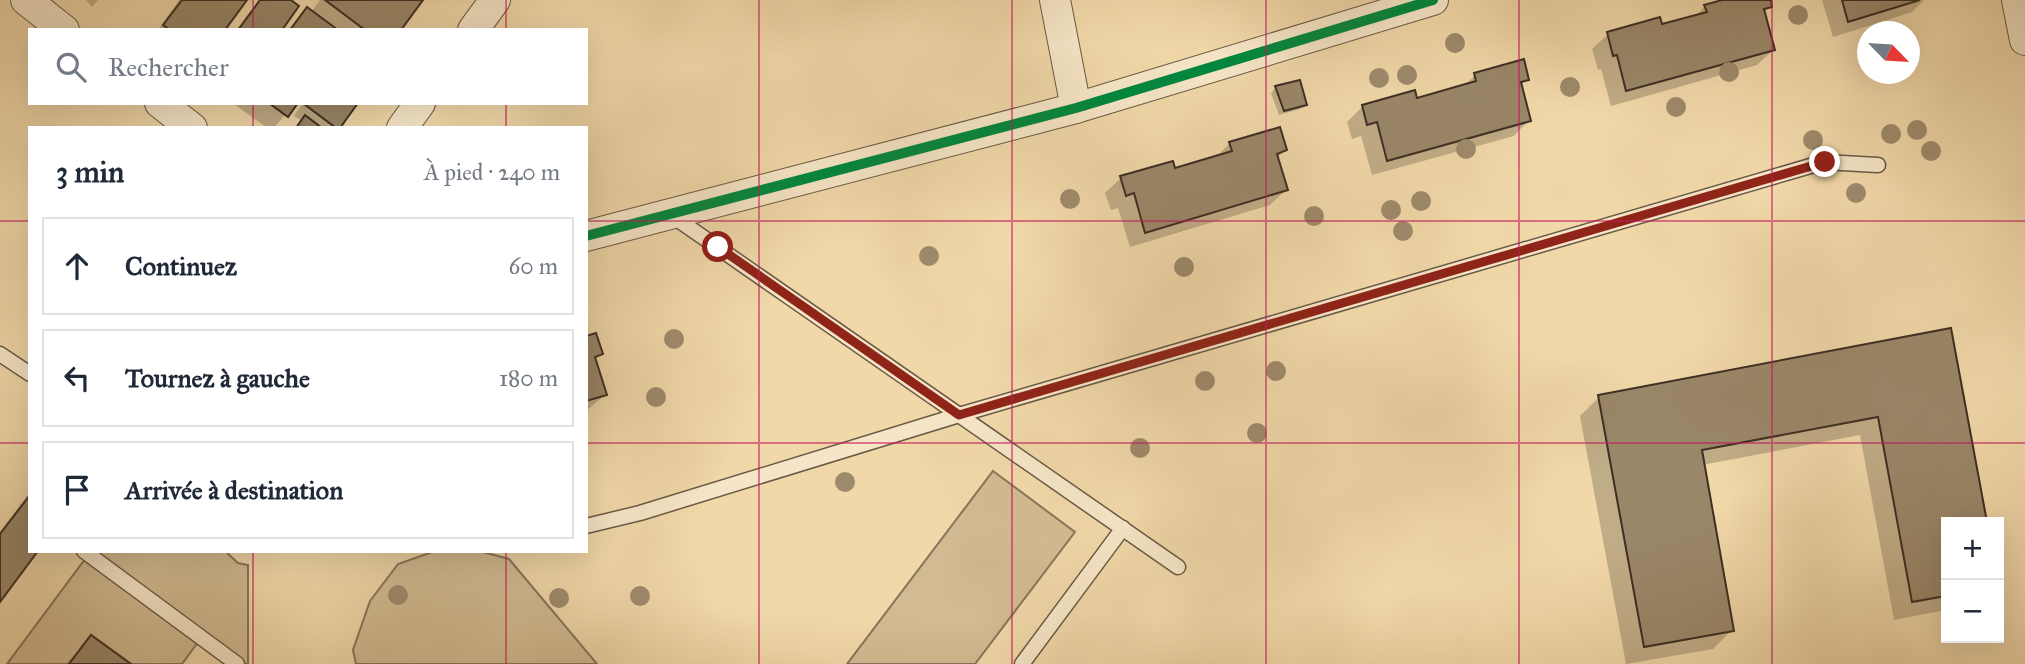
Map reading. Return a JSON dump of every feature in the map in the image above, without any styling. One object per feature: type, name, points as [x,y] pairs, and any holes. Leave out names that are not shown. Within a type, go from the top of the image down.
[{"type":"street","points":[[474,28],[495,0]]},
{"type":"street","points":[[1055,0],[1076,108]]},
{"type":"street","points":[[588,235],[1076,108],[1433,0]]},
{"type":"street","points":[[2017,0],[2025,40]]},
{"type":"street","points":[[31,1],[62,28]]},
{"type":"street","points":[[163,105],[189,126]]},
{"type":"street","points":[[403,126],[418,105]]},
{"type":"lane","points":[[588,526],[640,513],[959,415],[1825,162],[1878,165]]},
{"type":"lane","points":[[670,214],[1178,567]]},
{"type":"lane","points":[[0,354],[28,373]]},
{"type":"lane","points":[[1022,664],[1123,528]]},
{"type":"lane","points":[[80,553],[237,664]]},
{"type":"shaded area","points":[[993,471],[1075,532],[975,664],[847,664]]},
{"type":"shaded area","points":[[90,553],[227,553],[238,563],[248,565],[248,664],[244,664],[204,634],[182,664],[131,664],[91,635],[69,664],[7,664]]},
{"type":"shaded area","points":[[429,553],[486,553],[509,559],[597,664],[356,664],[353,650],[370,601],[398,564]]},
{"type":"building","points":[[182,0],[247,0],[226,28],[167,28],[163,25]]},
{"type":"building","points":[[260,0],[291,0],[299,6],[283,28],[239,28]]},
{"type":"building","points":[[325,0],[423,0],[402,28],[362,28]]},
{"type":"building","points":[[1722,0],[1771,0],[1772,7],[1764,9],[1775,50],[1626,91],[1617,55],[1613,56],[1607,32],[1660,17],[1662,24],[1707,12],[1704,5]]},
{"type":"building","points":[[1842,0],[1920,0],[1848,22]]},
{"type":"building","points":[[307,7],[335,28],[291,28]]},
{"type":"building","points":[[1524,59],[1529,80],[1521,82],[1531,121],[1387,161],[1377,122],[1367,125],[1362,105],[1415,90],[1417,98],[1476,81],[1474,73]]},
{"type":"building","points":[[1300,80],[1307,105],[1284,111],[1275,86]]},
{"type":"building","points":[[272,105],[297,105],[288,117]]},
{"type":"building","points":[[305,105],[357,105],[341,126],[333,126]]},
{"type":"building","points":[[305,115],[319,126],[297,126]]},
{"type":"building","points":[[1280,127],[1287,150],[1277,154],[1288,190],[1145,233],[1134,193],[1126,196],[1120,176],[1173,161],[1175,168],[1232,151],[1229,142]]},
{"type":"building","points":[[1951,328],[1986,517],[1941,517],[1941,597],[1912,602],[1878,417],[1702,450],[1734,631],[1644,647],[1598,395]]},
{"type":"building","points":[[596,333],[603,354],[595,357],[607,395],[588,400],[588,335]]},
{"type":"building","points":[[28,498],[28,553],[37,553],[0,602],[0,534]]},
{"type":"building","points":[[91,635],[131,664],[69,664]]},
{"type":"cycle path","points":[[588,235],[1076,108],[1433,0]]},
{"type":"route","points":[[718,247],[959,415],[1825,162]]}]
